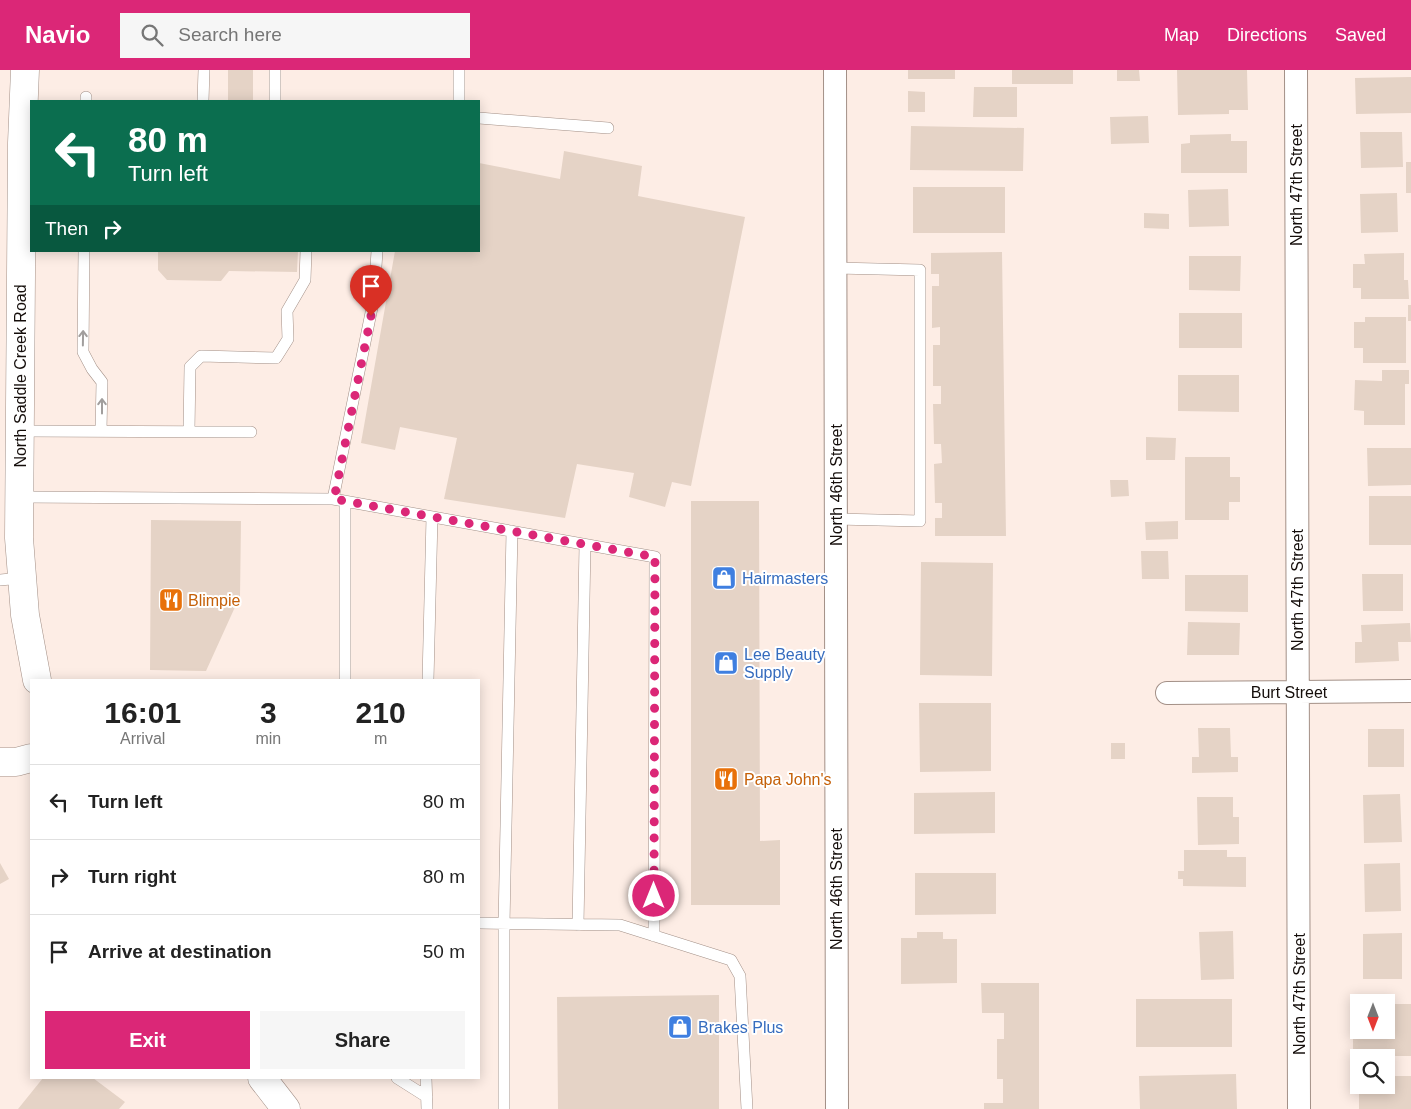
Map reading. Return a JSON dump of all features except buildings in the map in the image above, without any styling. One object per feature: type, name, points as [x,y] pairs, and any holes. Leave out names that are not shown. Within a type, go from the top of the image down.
[{"type":"main road","name":"North Saddle Creek Road","points":[[25,70],[22,143],[19,544],[11,579],[27,629],[37,679]]},
{"type":"main road","points":[[0,762],[16,762],[30,758]]},
{"type":"main road","points":[[263,1079],[286,1109]]},
{"type":"street","name":"North 46th Street","points":[[835,70],[836,1109]]},
{"type":"street","name":"North 47th Street","points":[[1296,70],[1299,1109]]},
{"type":"street","name":"Burt Street","points":[[1167,693],[1411,691]]},
{"type":"lane","points":[[203,100],[204,70]]},
{"type":"lane","points":[[275,70],[275,100]]},
{"type":"lane","points":[[459,70],[459,100]]},
{"type":"lane","points":[[480,118],[608,128]]},
{"type":"lane","points":[[84,252],[83,352],[102,382],[101,431]]},
{"type":"lane","points":[[189,431],[190,367],[201,356],[276,358],[288,339],[287,311],[306,280],[306,252]]},
{"type":"lane","points":[[334,499],[374,298],[377,252]]},
{"type":"lane","points":[[836,268],[920,270],[920,521],[836,519]]},
{"type":"lane","points":[[20,431],[251,432]]},
{"type":"lane","points":[[20,497],[334,499],[655,557],[654,936]]},
{"type":"lane","points":[[345,501],[345,679]]},
{"type":"lane","points":[[428,679],[432,517]]},
{"type":"lane","points":[[504,1109],[504,924],[512,531]]},
{"type":"lane","points":[[578,925],[585,545]]},
{"type":"lane","points":[[480,924],[620,925],[731,960],[740,976],[747,1109]]},
{"type":"lane","points":[[398,1079],[427,1103]]},
{"type":"lane","points":[[426,1079],[427,1103]]},
{"type":"place","name":"Hairmasters","points":[[724,578]]},
{"type":"place","name":"Blimpie","points":[[171,600]]},
{"type":"place","name":"Lee Beauty Supply","points":[[726,663]]},
{"type":"place","name":"Papa John's","points":[[726,779]]},
{"type":"place","name":"Brakes Plus","points":[[680,1027]]},
{"type":"route","points":[[371,316],[334,499],[655,557],[654,896]]}]
